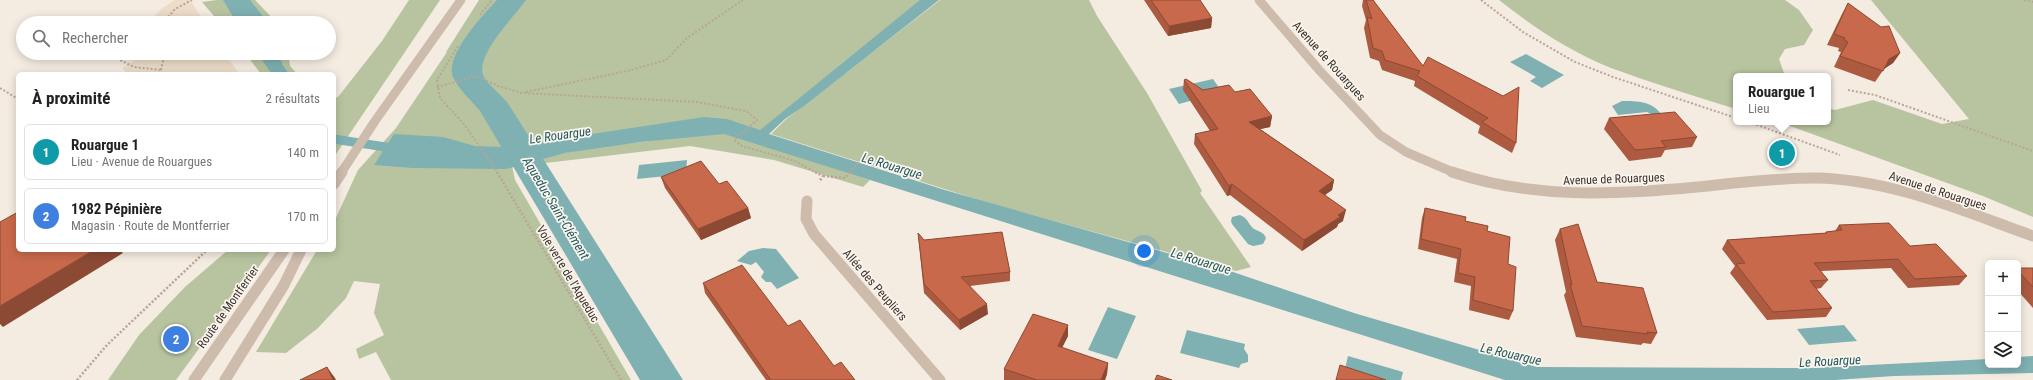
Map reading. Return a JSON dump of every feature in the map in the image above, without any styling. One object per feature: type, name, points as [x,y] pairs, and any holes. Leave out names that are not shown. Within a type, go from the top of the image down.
[{"type":"street","points":[[336,181],[375,121],[461,0]]},
{"type":"street","name":"Avenue de Rouargues","points":[[1259,0],[1313,63],[1372,128],[1385,139],[1433,165],[1480,182],[1512,189],[1547,194],[1583,195],[1682,189],[1772,180],[1849,180],[1898,190],[2033,236]]},
{"type":"street","name":"Allée des Peupliers","points":[[807,201],[804,212],[805,221],[822,244],[940,380]]},
{"type":"street","name":"Route de Montferrier","points":[[194,380],[283,252]]},
{"type":"street","points":[[225,380],[284,285],[300,252]]},
{"type":"path","points":[[169,16],[175,9],[192,0]]},
{"type":"path","points":[[479,16],[492,0]]},
{"type":"path","points":[[522,93],[666,60],[687,38],[743,0]]},
{"type":"path","points":[[1481,0],[1523,32],[1575,62],[1613,77],[1733,117]]},
{"type":"path","points":[[2024,0],[2033,2]]},
{"type":"path","points":[[460,42],[437,80],[436,87],[477,76],[498,86],[522,93],[698,102],[746,111],[757,120],[734,140],[742,146],[795,162],[822,176],[847,177],[863,157]]},
{"type":"path","points":[[120,60],[134,67],[162,70],[164,60]]},
{"type":"path","name":"Voie verte de l'Aqueduc","points":[[436,87],[440,98],[478,143],[500,176],[621,380]]},
{"type":"path","points":[[0,88],[16,98]]},
{"type":"path","points":[[1848,90],[1874,95],[2000,138],[2033,151]]},
{"type":"path","points":[[1757,125],[1845,157]]},
{"type":"path","points":[[807,201],[822,176]]},
{"type":"path","points":[[77,380],[90,362],[127,324],[189,269],[205,252]]},
{"type":"green space","points":[[217,0],[255,0],[270,16],[214,16],[202,2]]},
{"type":"green space","points":[[409,0],[440,0],[336,154],[336,98],[338,97],[382,41]]},
{"type":"green space","points":[[479,0],[924,0],[760,132],[710,120],[509,151],[515,180],[631,380],[391,380],[376,352],[359,359],[356,349],[384,335],[374,313],[380,284],[354,281],[346,298],[318,328],[286,353],[256,352],[316,252],[336,252],[336,218],[358,170],[396,128]]},
{"type":"green space","points":[[940,0],[1089,0],[1097,16],[1147,93],[1202,191],[1200,193],[1251,267],[1236,271],[992,204],[771,134],[785,120]]},
{"type":"green space","points":[[1499,0],[1785,0],[1799,10],[1813,30],[1804,45],[1785,49],[1779,59],[1784,73],[1733,73],[1733,108],[1642,79],[1596,62],[1567,47],[1525,20]]},
{"type":"green space","points":[[1871,0],[2033,0],[2033,217],[1983,196],[1787,125],[1831,125],[1831,109],[1835,110],[1873,100],[1942,124],[1969,119]]},
{"type":"green space","points":[[250,60],[289,60],[290,66],[295,72],[259,72]]},
{"type":"green space","points":[[724,132],[870,180],[863,187],[774,160],[690,146],[537,164],[527,167],[524,164],[559,154],[592,148]]},
{"type":"green space","points":[[541,165],[677,380],[648,380],[521,171]]},
{"type":"green space","points":[[226,252],[270,252],[176,380],[108,380],[139,335],[185,287]]},
{"type":"shaded area","points":[[175,0],[190,0],[200,16],[155,16],[161,9]]},
{"type":"shaded area","points":[[135,60],[229,60],[238,72],[125,72],[122,68]]},
{"type":"water","points":[[223,0],[250,0],[263,16],[233,16]]},
{"type":"water","points":[[920,0],[939,0],[804,106],[785,119],[769,134],[945,190],[1227,270],[1354,313],[1537,367],[1811,368],[1985,359],[1985,368],[2021,368],[2021,357],[2033,356],[2033,373],[1894,376],[1835,380],[1505,380],[724,134],[641,142],[565,153],[506,169],[413,168],[374,165],[394,134],[443,137],[475,146],[506,147],[704,117],[727,119],[760,130]]},
{"type":"water","points":[[1526,54],[1564,75],[1542,88],[1530,81],[1536,77],[1510,62]]},
{"type":"water","points":[[262,60],[281,60],[288,72],[271,72]]},
{"type":"water","points":[[1213,79],[1222,92],[1179,104],[1169,89]]},
{"type":"water","points":[[1622,101],[1649,104],[1661,114],[1653,115],[1647,112],[1618,115],[1612,106]]},
{"type":"water","points":[[687,160],[686,174],[637,179],[639,165]]},
{"type":"water","points":[[1240,215],[1246,218],[1253,228],[1265,235],[1266,238],[1263,244],[1253,246],[1248,244],[1232,224],[1232,217]]},
{"type":"water","points":[[763,248],[776,249],[799,278],[777,289],[771,282],[766,282],[761,277],[764,272],[756,262],[751,265],[737,261],[749,251]]},
{"type":"water","points":[[1108,307],[1136,316],[1117,359],[1088,350]]},
{"type":"water","points":[[1844,325],[1857,341],[1809,345],[1797,329]]},
{"type":"water","points":[[1187,330],[1245,344],[1244,349],[1248,355],[1248,362],[1241,364],[1239,368],[1180,353]]},
{"type":"water","points":[[1348,356],[1403,372],[1401,380],[1353,380],[1343,377]]},
{"type":"building","points":[[1151,0],[1200,0],[1212,18],[1169,26]]},
{"type":"building","points":[[1366,0],[1373,0],[1423,66],[1428,57],[1503,96],[1519,87],[1516,143],[1482,122],[1488,118],[1417,76],[1420,71],[1385,60],[1382,51],[1373,48],[1367,17],[1372,19]]},
{"type":"building","points":[[1848,3],[1881,27],[1889,26],[1900,53],[1889,59],[1883,71],[1840,56],[1848,42],[1844,40],[1845,38],[1834,34]]},
{"type":"building","points":[[1186,79],[1203,90],[1229,85],[1235,92],[1250,89],[1272,116],[1249,122],[1334,180],[1319,191],[1346,210],[1338,215],[1340,217],[1304,240],[1232,184],[1229,186],[1195,134],[1218,129],[1184,80]]},
{"type":"building","points":[[1675,112],[1697,137],[1661,141],[1666,147],[1635,150],[1609,118]]},
{"type":"building","points":[[701,161],[719,184],[727,181],[748,208],[698,229],[661,177]]},
{"type":"building","points":[[1425,208],[1466,217],[1465,221],[1488,226],[1487,231],[1510,237],[1508,264],[1516,267],[1513,311],[1473,300],[1475,277],[1458,273],[1461,249],[1421,239]]},
{"type":"building","points":[[16,213],[16,252],[91,252],[0,306],[0,222]]},
{"type":"building","points":[[1889,223],[1910,246],[1936,244],[1967,276],[1915,279],[1898,259],[1814,263],[1828,280],[1810,281],[1832,308],[1773,312],[1736,264],[1745,263],[1727,240],[1827,233],[1826,232],[1842,230],[1839,225]]},
{"type":"building","points":[[1578,224],[1597,282],[1643,288],[1657,333],[1647,332],[1648,334],[1582,326],[1570,284],[1572,285],[1560,229]]},
{"type":"building","points":[[1002,232],[1010,272],[961,277],[987,304],[959,320],[924,284],[918,233],[924,240]]},
{"type":"building","points":[[742,265],[788,326],[800,320],[834,366],[841,362],[855,380],[769,380],[770,379],[703,283]]},
{"type":"building","points":[[2021,268],[2033,268],[2033,287],[2021,274]]},
{"type":"building","points":[[1033,314],[1068,325],[1058,346],[1108,363],[1101,380],[1037,380],[1004,369]]},
{"type":"building","points":[[1340,365],[1386,380],[1336,380]]},
{"type":"building","points":[[327,367],[333,380],[300,380]]},
{"type":"building","points":[[1157,375],[1172,380],[1155,380]]},
{"type":"waterway","name":"Aqueduc Saint-Clément","points":[[512,0],[482,36],[469,58],[467,68],[468,76],[493,105],[662,380]]},
{"type":"waterway","name":"Le Rouargue","points":[[336,139],[398,149]]},
{"type":"place","name":"Rouargue 1","points":[[1782,153]]},
{"type":"place","name":"1982 Pépinière","points":[[176,339]]}]
